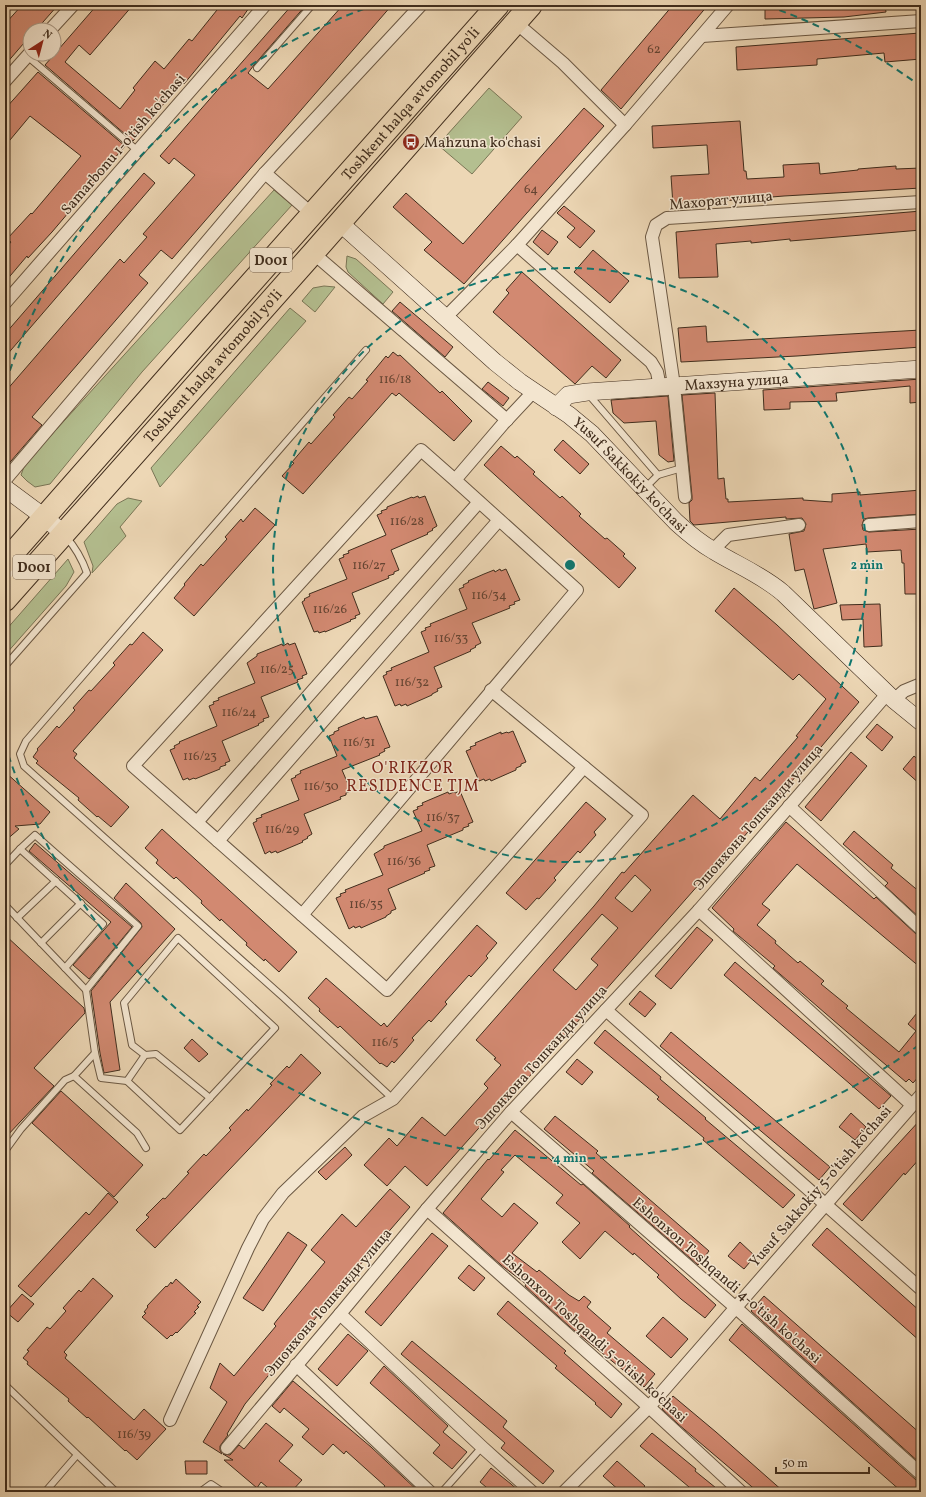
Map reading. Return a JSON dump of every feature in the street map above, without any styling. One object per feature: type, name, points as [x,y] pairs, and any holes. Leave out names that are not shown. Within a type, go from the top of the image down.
[{"type":"highway","name":"Toshkent halqa avtomobil yo'li","points":[[5,562],[498,5]]},
{"type":"highway","name":"Toshkent halqa avtomobil yo'li","points":[[5,600],[12,578],[64,534],[531,5]]},
{"type":"highway","points":[[163,383],[182,400]]},
{"type":"main road","name":"Yusuf Sakkokiy ko'chasi","points":[[340,223],[495,362],[592,434],[681,527],[713,550],[754,572],[774,585],[890,697],[921,722]]},
{"type":"main road","name":"Махзуна улица","points":[[556,407],[568,395],[587,392],[921,369]]},
{"type":"main road","points":[[5,488],[64,534]]},
{"type":"street","points":[[57,22],[73,5]]},
{"type":"street","name":"Samarbonu 1-o'tish ko'chasi","points":[[5,303],[264,5]]},
{"type":"street","points":[[5,480],[265,173],[421,5]]},
{"type":"street","points":[[445,318],[517,245],[625,125],[728,5]]},
{"type":"street","points":[[702,36],[921,21]]},
{"type":"street","points":[[516,22],[563,63],[625,125]]},
{"type":"street","points":[[5,81],[22,61]]},
{"type":"street","points":[[265,173],[312,214]]},
{"type":"street","name":"Махорат улица","points":[[685,497],[682,468],[667,387],[652,237],[656,225],[667,218],[921,202]]},
{"type":"street","points":[[517,245],[651,362],[667,387]]},
{"type":"street","points":[[313,253],[507,420]]},
{"type":"street","points":[[455,480],[507,420],[534,392]]},
{"type":"street","points":[[302,915],[577,590],[422,450],[132,766],[387,990],[584,767]]},
{"type":"street","points":[[197,822],[479,502]]},
{"type":"street","points":[[218,841],[499,520]]},
{"type":"street","points":[[869,525],[921,521]]},
{"type":"street","points":[[713,550],[728,535],[799,525]]},
{"type":"street","name":"Эшонхона Тошканди улица","points":[[227,1448],[427,1209],[511,1112],[699,910],[789,806],[890,697],[921,684]]},
{"type":"street","points":[[170,1420],[248,1248],[263,1219],[284,1193],[363,1116],[393,1099],[642,815],[491,690]]},
{"type":"street","points":[[789,806],[921,930]]},
{"type":"street","points":[[699,910],[912,1105]]},
{"type":"street","points":[[606,1010],[921,1289]]},
{"type":"street","name":"Yusuf Sakkokiy 5-o'tish ko'chasi","points":[[564,1492],[649,1407],[921,1095]]},
{"type":"street","name":"Eshonxon Toshqandi 4-o'tish ko'chasi","points":[[511,1112],[735,1307],[921,1474]]},
{"type":"street","name":"Eshonxon Toshqandi 5-o'tish ko'chasi","points":[[427,1209],[649,1407],[741,1492]]},
{"type":"street","points":[[340,1314],[532,1492]]},
{"type":"street","points":[[296,1365],[430,1492]]},
{"type":"lane","points":[[257,68],[312,5]]},
{"type":"lane","points":[[37,62],[138,151]]},
{"type":"lane","points":[[366,350],[31,735],[20,754],[24,766],[283,997],[393,1099]]},
{"type":"lane","points":[[587,392],[658,476]]},
{"type":"lane","points":[[644,488],[658,476],[682,468]]},
{"type":"lane","points":[[5,666],[87,573],[73,544],[64,534]]},
{"type":"lane","points":[[5,865],[35,836],[138,926],[86,990]]},
{"type":"lane","points":[[20,849],[103,924],[65,968]]},
{"type":"lane","points":[[17,918],[56,881]]},
{"type":"lane","points":[[41,943],[81,903]]},
{"type":"lane","points":[[5,906],[86,990],[95,1053],[101,1078],[127,1080],[180,1130],[210,1098],[275,1028],[178,938],[124,1003],[132,1045],[145,1055],[156,1054],[164,1059],[210,1098]]},
{"type":"lane","points":[[5,1152],[21,1129],[65,1080],[74,1076],[95,1053]]},
{"type":"lane","points":[[127,1080],[145,1055]]},
{"type":"lane","points":[[74,1076],[137,1133],[146,1148]]},
{"type":"lane","points":[[5,1385],[116,1492]]},
{"type":"lane","points":[[442,1492],[482,1447]]},
{"type":"lane","points":[[45,1492],[77,1455]]},
{"type":"lane","points":[[200,1492],[211,1484],[223,1492]]},
{"type":"green space","points":[[489,88],[522,117],[472,174],[438,145]]},
{"type":"green space","points":[[274,190],[292,205],[142,372],[50,484],[35,487],[27,481],[21,475],[25,464]]},
{"type":"green space","points":[[347,256],[356,259],[393,292],[383,304],[348,272],[346,267]]},
{"type":"green space","points":[[324,286],[335,287],[315,312],[302,301],[313,288]]},
{"type":"green space","points":[[290,308],[306,321],[160,487],[151,468]]},
{"type":"green space","points":[[128,498],[142,501],[120,527],[126,536],[92,573],[93,566],[84,542],[117,504]]},
{"type":"green space","points":[[68,559],[74,572],[66,586],[5,655],[5,631]]},
{"type":"building","points":[[22,5],[58,5],[43,22],[22,22],[22,45],[5,65],[5,24]]},
{"type":"building","points":[[97,5],[133,5],[90,55],[79,45],[65,62],[120,109],[135,90],[133,88],[155,61],[164,69],[189,39],[192,41],[221,5],[251,5],[242,18],[240,16],[184,84],[182,82],[133,141],[45,65],[48,62],[62,62],[62,45]]},
{"type":"building","points":[[292,5],[306,5],[248,73],[268,89],[343,5],[392,5],[172,259],[161,250],[139,275],[148,283],[32,417],[42,425],[5,468],[5,392],[120,259],[124,263],[147,237],[143,234],[195,175],[174,158],[169,164],[160,156]]},
{"type":"building","points":[[673,5],[708,5],[621,109],[601,90]]},
{"type":"building","points":[[765,5],[885,5],[886,12],[844,17],[765,19]]},
{"type":"building","points":[[920,33],[921,59],[885,62],[884,53],[817,59],[817,65],[737,70],[736,47]]},
{"type":"building","points":[[38,72],[125,146],[52,232],[28,258],[27,256],[5,282],[5,249],[11,242],[7,239],[31,213],[32,214],[81,156],[30,116],[5,146],[5,109]]},
{"type":"building","points":[[584,108],[604,126],[464,284],[424,250],[432,242],[393,207],[406,193],[463,244]]},
{"type":"building","points":[[740,121],[744,171],[746,171],[747,179],[784,177],[783,165],[819,163],[820,174],[896,166],[896,169],[921,168],[921,188],[784,196],[673,205],[671,176],[709,174],[707,145],[653,148],[652,126]]},
{"type":"building","points":[[144,173],[155,183],[5,357],[5,334]]},
{"type":"building","points":[[564,206],[595,231],[580,248],[567,237],[575,228],[557,213]]},
{"type":"building","points":[[921,211],[921,230],[790,241],[790,239],[751,243],[751,241],[716,244],[718,277],[679,278],[676,232]]},
{"type":"building","points":[[542,230],[558,242],[548,255],[533,242]]},
{"type":"building","points":[[593,250],[629,281],[610,303],[574,272]]},
{"type":"building","points":[[522,272],[621,360],[606,378],[592,366],[575,384],[493,312],[509,293],[506,290]]},
{"type":"building","points":[[400,302],[453,347],[445,357],[392,311]]},
{"type":"building","points":[[706,326],[707,342],[921,330],[921,347],[797,356],[681,362],[678,328]]},
{"type":"building","points":[[393,352],[398,356],[400,355],[440,393],[442,391],[472,421],[454,441],[399,393],[396,396],[392,393],[303,494],[282,476],[294,463],[292,462],[309,442],[311,444],[335,417],[333,415],[349,397],[352,399],[368,381],[366,380],[386,356],[388,358]]},
{"type":"building","points":[[921,379],[921,402],[910,403],[910,386],[836,393],[837,401],[790,402],[790,409],[764,410],[763,390]]},
{"type":"building","points":[[488,382],[509,398],[503,406],[482,389]]},
{"type":"building","points":[[715,393],[718,479],[724,478],[726,499],[728,499],[728,502],[803,498],[803,500],[832,502],[832,494],[860,492],[860,495],[921,490],[921,514],[868,518],[864,519],[862,525],[863,530],[869,532],[921,529],[921,594],[905,594],[904,563],[902,563],[901,550],[867,552],[866,544],[823,549],[837,603],[814,609],[804,569],[795,571],[789,534],[804,531],[806,524],[802,518],[786,519],[786,517],[694,525],[690,521],[689,503],[692,500],[692,496],[682,395]]},
{"type":"building","points":[[668,396],[674,461],[668,462],[659,455],[656,421],[624,423],[613,413],[611,400]]},
{"type":"building","points":[[563,440],[589,464],[580,474],[554,450]]},
{"type":"building","points":[[501,446],[515,458],[517,456],[535,472],[533,474],[560,498],[562,496],[581,514],[579,516],[625,554],[623,556],[636,568],[619,588],[484,465]]},
{"type":"building","points":[[418,496],[419,498],[425,496],[437,526],[427,533],[428,534],[391,550],[399,570],[388,576],[389,578],[352,593],[360,614],[355,616],[356,618],[325,632],[314,632],[302,602],[305,600],[304,599],[310,596],[309,594],[347,579],[339,559],[344,557],[343,555],[349,553],[348,551],[386,535],[377,515],[382,513],[381,511],[387,509],[387,507]]},
{"type":"building","points":[[255,508],[275,525],[194,616],[174,598],[201,564],[203,566],[227,539],[225,537],[241,519],[243,522]]},
{"type":"building","points":[[500,569],[501,571],[506,569],[520,600],[509,606],[510,608],[472,623],[481,643],[470,650],[471,651],[434,667],[442,687],[437,689],[438,691],[407,706],[406,704],[401,706],[400,704],[395,706],[383,676],[387,674],[386,672],[392,670],[391,668],[429,652],[421,632],[426,630],[425,628],[431,626],[430,624],[467,609],[459,589],[464,587],[463,585],[469,582],[468,581]]},
{"type":"building","points":[[734,588],[777,625],[859,702],[710,876],[708,874],[506,1103],[503,1101],[427,1186],[405,1166],[387,1186],[364,1165],[389,1138],[397,1146],[422,1117],[445,1136],[488,1088],[484,1084],[501,1065],[494,1059],[496,1058],[476,1040],[622,872],[624,873],[693,795],[720,819],[755,777],[760,781],[798,737],[796,736],[826,699],[799,674],[793,680],[715,611]],"holes":[[[635,875],[651,890],[632,912],[615,898]],[[602,914],[618,928],[591,959],[598,965],[576,990],[553,970]]]},
{"type":"building","points":[[880,604],[882,646],[864,647],[863,619],[842,620],[840,605]]},
{"type":"building","points":[[143,632],[163,650],[73,751],[77,754],[74,758],[129,807],[111,827],[98,816],[97,817],[78,800],[79,798],[36,763],[38,761],[33,757],[38,750],[37,749],[57,726],[59,728],[75,710],[73,708],[115,665],[113,663]]},
{"type":"building","points":[[288,643],[289,645],[295,643],[307,674],[302,676],[303,678],[297,680],[298,682],[261,697],[269,717],[263,719],[264,721],[258,724],[259,725],[222,741],[230,761],[225,763],[226,765],[195,779],[189,780],[188,778],[183,780],[170,750],[175,748],[174,746],[180,743],[179,742],[217,726],[209,706],[214,704],[213,702],[219,700],[218,698],[255,683],[247,663],[257,656],[257,654]]},
{"type":"building","points":[[377,716],[390,747],[384,749],[385,751],[379,754],[380,755],[342,770],[351,791],[340,797],[341,799],[304,814],[312,834],[307,837],[308,838],[302,841],[303,842],[277,853],[276,851],[271,853],[270,851],[265,854],[253,823],[257,821],[256,819],[262,817],[261,815],[299,800],[291,779],[301,773],[300,771],[337,756],[329,736],[339,730],[338,728],[364,717],[365,719]]},
{"type":"building","points":[[877,724],[893,737],[882,751],[866,737]]},
{"type":"building","points":[[513,731],[526,762],[516,768],[516,770],[491,781],[490,779],[485,781],[484,779],[479,781],[466,751],[471,749],[470,747],[476,745],[475,743],[501,732],[501,734]]},
{"type":"building","points":[[851,752],[867,766],[821,821],[805,807]]},
{"type":"building","points":[[914,756],[921,762],[921,785],[903,769]]},
{"type":"building","points":[[5,772],[50,812],[40,824],[15,826],[19,829],[5,841]]},
{"type":"building","points":[[460,791],[473,822],[468,824],[469,826],[463,828],[463,830],[427,845],[435,866],[429,868],[430,870],[388,889],[396,909],[391,911],[391,913],[386,917],[361,928],[360,926],[355,928],[354,926],[349,929],[336,898],[341,896],[340,894],[346,892],[345,890],[383,875],[374,854],[384,848],[384,846],[422,831],[413,811],[418,809],[417,807],[423,805],[422,803],[448,792],[449,794]]},
{"type":"building","points":[[586,802],[606,819],[594,832],[596,835],[580,853],[578,851],[554,878],[556,880],[539,899],[537,898],[526,910],[506,893]]},
{"type":"building","points":[[786,822],[874,899],[876,897],[916,934],[921,936],[921,968],[797,864],[762,904],[770,910],[757,925],[798,963],[800,961],[824,981],[821,984],[848,1006],[846,1008],[899,1052],[916,1031],[908,1024],[921,1008],[921,1074],[913,1083],[909,1079],[906,1082],[773,968],[775,966],[733,931],[734,929],[712,908]]},
{"type":"building","points":[[162,829],[297,952],[279,972],[246,945],[247,943],[221,919],[220,921],[201,903],[202,901],[176,877],[174,879],[156,863],[158,860],[145,848]]},
{"type":"building","points":[[854,831],[893,865],[891,868],[921,893],[921,919],[885,886],[888,883],[843,844]]},
{"type":"building","points":[[35,843],[132,927],[89,979],[73,965],[111,922],[29,851]]},
{"type":"building","points":[[126,883],[175,929],[110,1002],[120,1070],[104,1073],[91,991],[142,927],[141,923],[114,898]]},
{"type":"building","points":[[477,925],[497,943],[486,956],[488,958],[471,977],[469,975],[445,1002],[447,1004],[431,1022],[429,1020],[412,1038],[414,1040],[394,1063],[392,1061],[387,1067],[381,1063],[380,1064],[340,1026],[338,1028],[319,1011],[320,1009],[308,998],[326,978],[381,1026],[384,1023],[387,1027]]},
{"type":"building","points":[[697,927],[713,940],[671,989],[655,976]]},
{"type":"building","points":[[5,935],[84,1008],[85,1013],[34,1068],[54,1086],[5,1138]]},
{"type":"building","points":[[735,962],[891,1096],[879,1109],[724,975]]},
{"type":"building","points":[[640,991],[656,1004],[645,1017],[629,1004]]},
{"type":"building","points":[[605,1030],[661,1077],[660,1079],[706,1118],[705,1119],[795,1195],[783,1208],[703,1140],[704,1138],[657,1099],[659,1097],[594,1043]]},
{"type":"building","points":[[671,1032],[830,1167],[819,1180],[660,1046]]},
{"type":"building","points":[[192,1039],[208,1054],[199,1062],[184,1048]]},
{"type":"building","points":[[301,1054],[321,1073],[155,1248],[136,1230],[149,1217],[146,1215],[163,1198],[165,1199],[189,1173],[187,1172],[204,1154],[206,1156],[231,1130],[229,1128],[247,1109],[248,1111],[272,1085],[270,1084],[287,1066],[289,1068]]},
{"type":"building","points":[[577,1059],[593,1072],[582,1085],[566,1072]]},
{"type":"building","points":[[61,1091],[143,1165],[114,1197],[32,1123]]},
{"type":"building","points":[[851,1113],[866,1127],[855,1140],[839,1127]]},
{"type":"building","points":[[555,1116],[598,1151],[596,1153],[709,1251],[698,1265],[592,1173],[594,1171],[544,1129]]},
{"type":"building","points":[[921,1119],[921,1157],[905,1175],[904,1173],[862,1221],[843,1204]]},
{"type":"building","points":[[515,1130],[581,1185],[583,1184],[716,1305],[705,1318],[681,1299],[657,1277],[659,1275],[634,1253],[633,1255],[605,1231],[580,1259],[562,1242],[580,1223],[556,1203],[563,1195],[515,1155],[501,1170],[504,1172],[481,1199],[502,1217],[514,1203],[538,1223],[512,1253],[537,1272],[539,1270],[569,1295],[579,1301],[584,1296],[591,1302],[587,1307],[611,1328],[607,1333],[655,1374],[644,1387],[570,1327],[525,1286],[526,1284],[501,1265],[443,1213],[488,1159],[489,1160]]},
{"type":"building","points":[[345,1147],[352,1155],[326,1180],[318,1172]]},
{"type":"building","points":[[390,1189],[410,1207],[346,1281],[245,1404],[227,1434],[228,1435],[220,1446],[222,1454],[203,1442],[227,1402],[210,1388],[220,1363],[234,1376],[276,1326],[274,1324],[277,1320],[325,1262],[311,1250],[342,1214],[356,1227]]},
{"type":"building","points":[[108,1193],[118,1202],[31,1297],[18,1286],[86,1212],[89,1215]]},
{"type":"building","points":[[827,1228],[921,1312],[921,1342],[812,1245]]},
{"type":"building","points":[[288,1232],[307,1245],[263,1311],[243,1298]]},
{"type":"building","points":[[432,1233],[448,1246],[381,1326],[365,1312]]},
{"type":"building","points":[[740,1242],[755,1256],[744,1269],[728,1256]]},
{"type":"building","points":[[469,1265],[485,1278],[474,1291],[458,1278]]},
{"type":"building","points":[[93,1278],[113,1296],[64,1352],[67,1355],[65,1358],[134,1420],[144,1409],[166,1429],[137,1460],[68,1401],[69,1399],[27,1364],[28,1362],[23,1358],[29,1351],[27,1350],[47,1327],[50,1329],[66,1311],[63,1308],[79,1290],[81,1292]]},
{"type":"building","points":[[176,1279],[201,1302],[197,1306],[199,1307],[194,1312],[196,1313],[177,1333],[176,1332],[172,1336],[171,1335],[167,1339],[142,1317],[146,1313],[144,1312],[148,1307],[147,1306],[166,1286],[167,1287],[171,1282],[172,1284]]},
{"type":"building","points":[[22,1294],[34,1304],[18,1322],[6,1312]]},
{"type":"building","points":[[764,1296],[921,1434],[921,1464],[751,1311]]},
{"type":"building","points":[[508,1301],[566,1351],[564,1353],[622,1404],[611,1418],[555,1368],[557,1366],[497,1314]]},
{"type":"building","points":[[663,1317],[688,1339],[671,1358],[646,1336]]},
{"type":"building","points":[[742,1324],[916,1480],[921,1481],[912,1492],[902,1492],[729,1340]]},
{"type":"building","points":[[348,1334],[368,1351],[337,1386],[318,1369]]},
{"type":"building","points":[[412,1341],[507,1421],[503,1427],[554,1471],[543,1484],[501,1448],[505,1443],[401,1354]]},
{"type":"building","points":[[384,1366],[448,1426],[443,1432],[467,1452],[452,1469],[433,1453],[440,1445],[370,1383]]},
{"type":"building","points":[[293,1381],[371,1447],[419,1492],[380,1492],[385,1486],[346,1451],[344,1454],[333,1444],[323,1455],[302,1437],[309,1429],[284,1408],[280,1413],[272,1406]]},
{"type":"building","points":[[673,1396],[784,1492],[758,1492],[678,1424],[662,1409]]},
{"type":"building","points":[[266,1423],[293,1445],[279,1461],[302,1480],[291,1492],[273,1492],[261,1482],[257,1488],[224,1460],[233,1460],[223,1454],[230,1455],[239,1445],[244,1449]]},
{"type":"building","points":[[652,1433],[696,1469],[695,1471],[721,1492],[695,1492],[640,1446]]},
{"type":"building","points":[[185,1461],[207,1461],[207,1474],[186,1474]]},
{"type":"building","points":[[617,1461],[645,1486],[639,1492],[621,1492],[603,1476]]},
{"type":"building","points":[[491,1468],[520,1492],[492,1492],[480,1482]]},
{"type":"place","name":"Mahzuna ko'chasi","points":[[411,142]]},
{"type":"district","name":"O'RIKZOR RESIDENCE TJM","points":[[413,776]]}]
